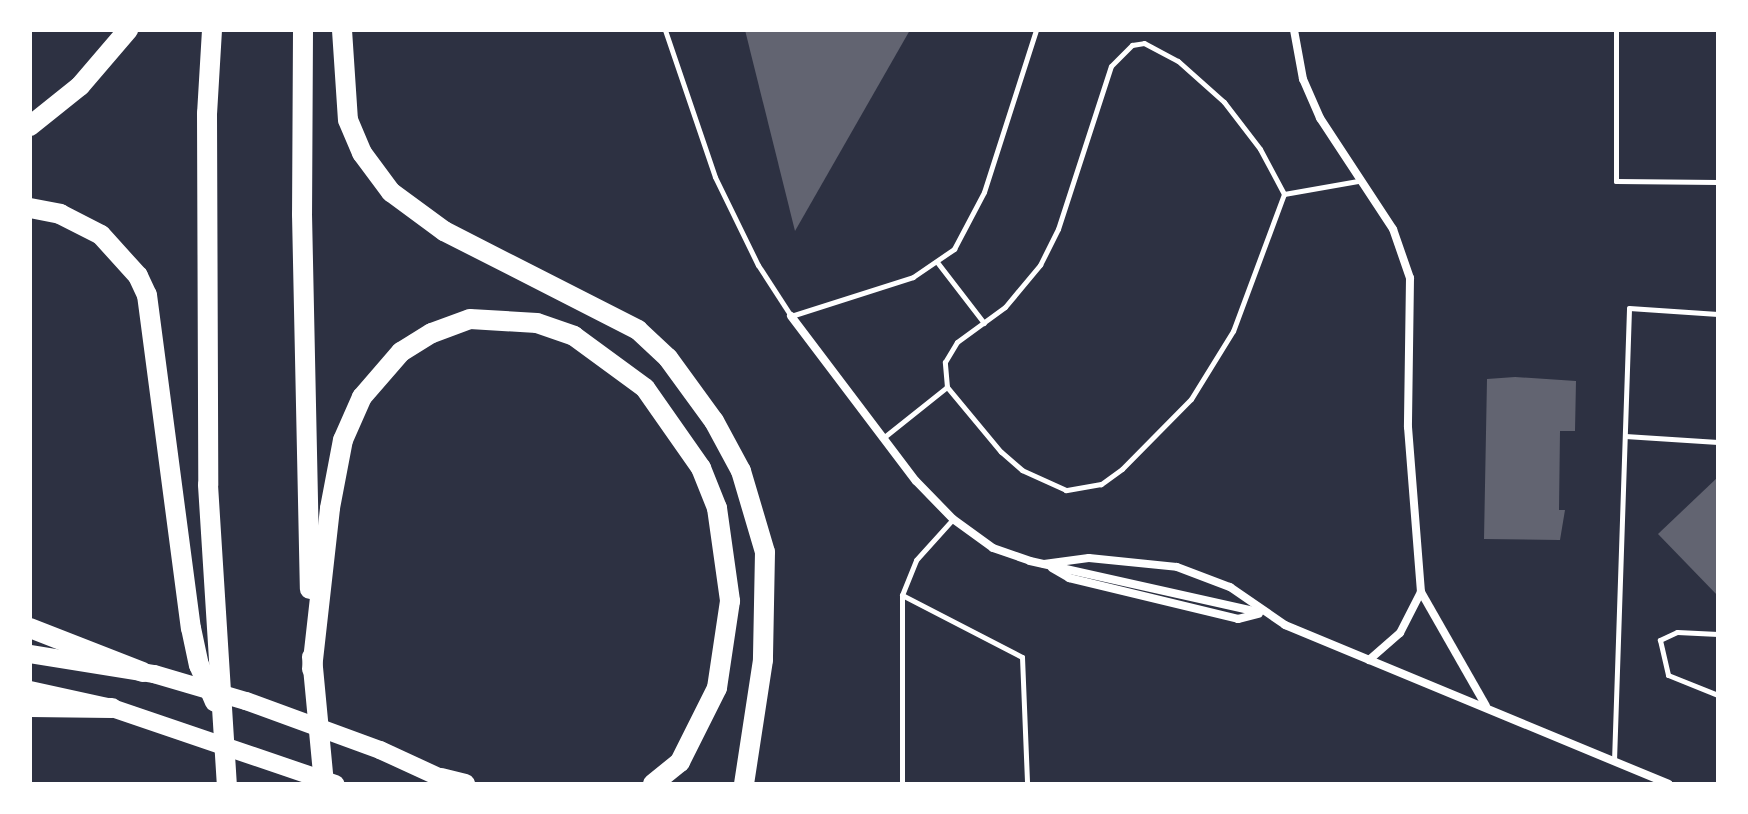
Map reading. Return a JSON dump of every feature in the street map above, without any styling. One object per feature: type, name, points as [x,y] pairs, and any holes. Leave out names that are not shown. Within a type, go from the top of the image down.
[{"type":"highway","points":[[30,126],[80,86],[128,30]]},
{"type":"highway","points":[[212,30],[206,298],[217,636],[227,784]]},
{"type":"highway","points":[[303,30],[302,214],[312,669],[324,784]]},
{"type":"highway","points":[[342,30],[348,120],[362,153],[391,192],[444,231],[638,330],[668,358],[714,421],[741,471],[765,552],[763,660],[744,784]]},
{"type":"highway","points":[[30,208],[60,214],[101,235],[138,276],[147,295],[191,628],[199,665],[221,715]]},
{"type":"highway","points":[[312,669],[330,508],[343,440],[362,397],[401,352],[432,333],[470,319],[537,323],[574,336],[645,388],[701,468],[717,508],[730,601],[717,688],[680,762],[653,784]]},
{"type":"highway","points":[[30,628],[143,672]]},
{"type":"highway","points":[[30,707],[112,708]]},
{"type":"highway","points":[[447,781],[465,784]]},
{"type":"main road","points":[[30,654],[143,672],[246,701],[447,781]]},
{"type":"main road","points":[[30,690],[112,708],[335,784]]},
{"type":"street","points":[[1294,30],[1303,79],[1358,181],[1393,229],[1410,278],[1408,427],[1421,592],[1486,706]]},
{"type":"street","points":[[791,316],[882,439],[953,519],[993,548],[1044,564],[1069,578],[1238,619],[1262,613]]},
{"type":"street","points":[[1044,564],[1102,558],[1177,567],[1230,587],[1262,613],[1668,784]]},
{"type":"street","points":[[1369,660],[1400,633],[1421,592]]},
{"type":"lane","points":[[665,30],[733,216],[791,316],[913,277],[954,249],[972,221],[1036,30]]},
{"type":"lane","points":[[1616,30],[1616,181],[1718,182]]},
{"type":"lane","points":[[1132,45],[1158,48],[1207,85],[1260,149],[1284,194],[1216,363],[1163,431],[1101,484],[1066,490],[1022,470],[947,387],[945,362],[957,342],[984,323],[1022,291],[1040,265],[1058,229],[1103,84],[1119,55],[1132,45]]},
{"type":"lane","points":[[1284,194],[1358,181]]},
{"type":"lane","points":[[937,262],[984,323]]},
{"type":"lane","points":[[1614,761],[1629,308],[1718,314]]},
{"type":"lane","points":[[882,439],[947,387]]},
{"type":"lane","points":[[1625,436],[1718,442]]},
{"type":"lane","points":[[902,784],[902,595],[916,560],[953,519]]},
{"type":"lane","points":[[902,595],[1022,657],[1027,784]]},
{"type":"lane","points":[[1718,634],[1677,632],[1660,640],[1668,675],[1718,695]]},
{"type":"building","points":[[745,30],[910,30],[795,231]]},
{"type":"building","points":[[1515,377],[1576,381],[1575,431],[1560,431],[1559,510],[1565,510],[1560,540],[1484,539],[1487,379]]},
{"type":"building","points":[[1718,477],[1718,596],[1658,534]]}]
